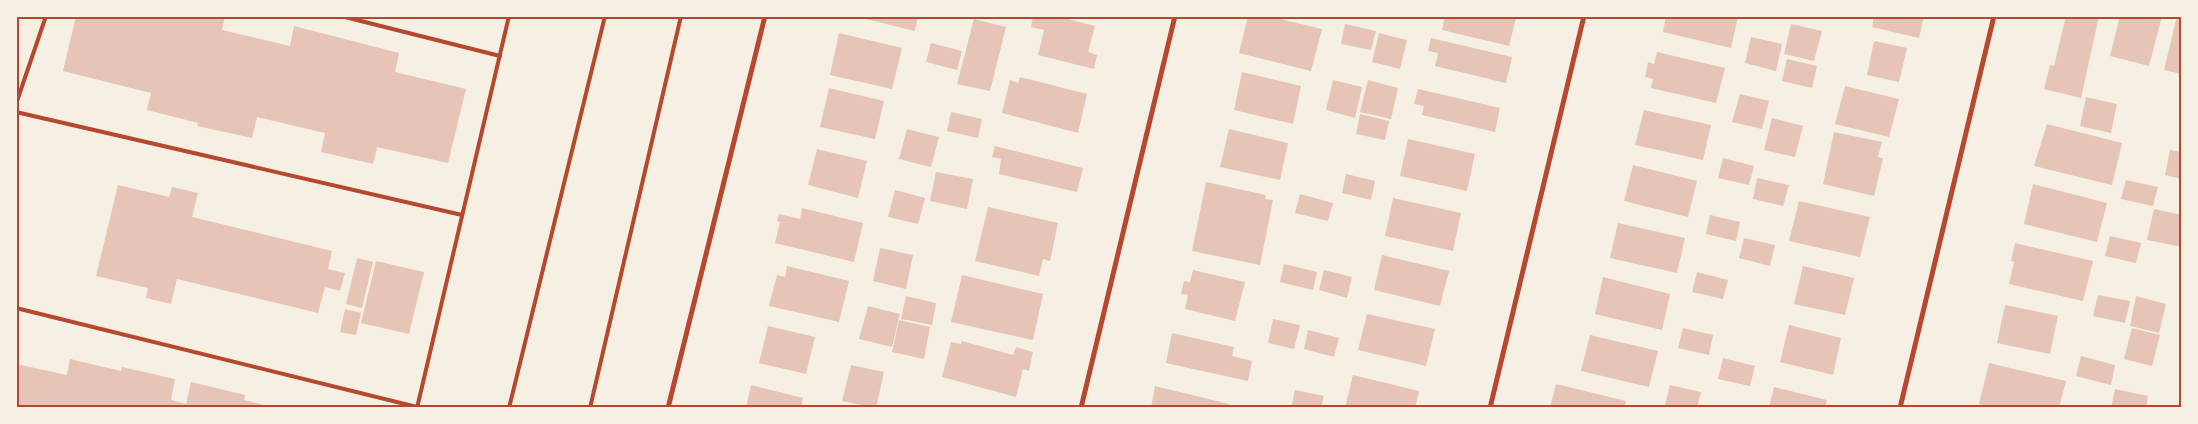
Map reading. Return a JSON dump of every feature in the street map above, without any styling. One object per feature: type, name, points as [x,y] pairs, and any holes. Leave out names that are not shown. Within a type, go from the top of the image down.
[{"type":"street","points":[[668,408],[766,16]]},
{"type":"street","points":[[1081,408],[1174,16]]},
{"type":"street","points":[[1490,408],[1584,16]]},
{"type":"street","points":[[1900,408],[1994,16]]},
{"type":"lane","points":[[16,104],[46,16]]},
{"type":"lane","points":[[342,16],[500,56]]},
{"type":"lane","points":[[16,308],[417,407],[509,16]]},
{"type":"lane","points":[[509,408],[604,16]]},
{"type":"lane","points":[[590,408],[681,16]]},
{"type":"lane","points":[[16,112],[462,215]]},
{"type":"building","points":[[76,16],[225,16],[222,30],[290,46],[294,26],[399,53],[395,72],[466,89],[448,163],[377,147],[373,164],[321,152],[325,133],[257,117],[252,138],[197,126],[198,123],[147,110],[151,93],[63,71]]},
{"type":"building","points":[[854,16],[918,16],[915,31]]},
{"type":"building","points":[[1033,16],[1056,16],[1095,26],[1088,52],[1097,55],[1094,69],[1038,55],[1044,30],[1031,27]]},
{"type":"building","points":[[1248,16],[1268,16],[1322,29],[1311,71],[1239,53]]},
{"type":"building","points":[[1445,16],[1509,16],[1516,18],[1509,46],[1442,30]]},
{"type":"building","points":[[1666,16],[1738,16],[1731,48],[1663,32]]},
{"type":"building","points":[[1874,16],[1924,16],[1919,38],[1872,27]]},
{"type":"building","points":[[2066,16],[2099,16],[2081,98],[2044,89],[2050,65],[2054,66]]},
{"type":"building","points":[[2120,16],[2162,16],[2149,66],[2110,56]]},
{"type":"building","points":[[2177,16],[2182,17],[2182,74],[2164,70]]},
{"type":"building","points":[[974,19],[1006,27],[990,91],[957,84]]},
{"type":"building","points":[[1345,24],[1376,31],[1371,50],[1341,44]]},
{"type":"building","points":[[1791,24],[1822,31],[1814,61],[1784,54]]},
{"type":"building","points":[[839,33],[902,48],[892,89],[830,75]]},
{"type":"building","points":[[1379,33],[1407,40],[1400,69],[1372,62]]},
{"type":"building","points":[[1751,37],[1782,44],[1776,71],[1745,63]]},
{"type":"building","points":[[1431,38],[1512,57],[1506,83],[1435,66],[1438,53],[1428,51]]},
{"type":"building","points":[[1874,41],[1907,48],[1899,82],[1867,75]]},
{"type":"building","points":[[931,43],[962,51],[957,70],[926,62]]},
{"type":"building","points":[[1657,52],[1725,68],[1716,103],[1651,88],[1653,79],[1645,77],[1648,62],[1654,64]]},
{"type":"building","points":[[1787,59],[1817,66],[1812,88],[1782,81]]},
{"type":"building","points":[[1242,72],[1301,86],[1293,124],[1234,110]]},
{"type":"building","points":[[1020,77],[1087,94],[1078,133],[1002,113],[1010,80],[1018,83]]},
{"type":"building","points":[[1333,80],[1362,87],[1355,118],[1326,110]]},
{"type":"building","points":[[1368,80],[1398,88],[1391,119],[1360,112]]},
{"type":"building","points":[[1845,86],[1899,99],[1889,137],[1835,124]]},
{"type":"building","points":[[829,88],[884,101],[875,139],[820,127]]},
{"type":"building","points":[[1418,89],[1500,108],[1495,132],[1422,115],[1424,106],[1414,104]]},
{"type":"building","points":[[1740,94],[1769,101],[1762,129],[1732,122]]},
{"type":"building","points":[[2086,97],[2117,104],[2111,133],[2080,126]]},
{"type":"building","points":[[1644,110],[1711,125],[1703,160],[1635,145]]},
{"type":"building","points":[[951,112],[982,119],[978,138],[947,131]]},
{"type":"building","points":[[1360,114],[1389,121],[1385,140],[1356,134]]},
{"type":"building","points":[[1772,118],[1803,126],[1795,157],[1764,150]]},
{"type":"building","points":[[2047,124],[2122,143],[2112,185],[2034,166]]},
{"type":"building","points":[[907,129],[939,137],[931,167],[899,159]]},
{"type":"building","points":[[1229,129],[1288,143],[1280,180],[1220,167]]},
{"type":"building","points":[[1834,132],[1882,142],[1878,157],[1883,158],[1874,196],[1823,184]]},
{"type":"building","points":[[1408,139],[1475,154],[1467,191],[1400,176]]},
{"type":"building","points":[[995,146],[1083,168],[1077,192],[999,174],[1001,159],[992,157]]},
{"type":"building","points":[[817,149],[867,161],[858,198],[808,185]]},
{"type":"building","points":[[2170,150],[2182,152],[2182,179],[2165,175]]},
{"type":"building","points":[[1723,158],[1754,166],[1749,185],[1718,178]]},
{"type":"building","points":[[1633,165],[1697,181],[1688,217],[1624,201]]},
{"type":"building","points":[[936,172],[973,179],[967,209],[930,201]]},
{"type":"building","points":[[1346,174],[1375,181],[1371,200],[1342,193]]},
{"type":"building","points":[[1757,178],[1789,185],[1783,206],[1753,199]]},
{"type":"building","points":[[2126,180],[2158,187],[2153,206],[2121,199]]},
{"type":"building","points":[[1206,182],[1266,195],[1265,199],[1273,200],[1260,265],[1192,251]]},
{"type":"building","points":[[2033,184],[2107,203],[2097,242],[2024,224]]},
{"type":"building","points":[[118,185],[169,197],[172,187],[198,193],[192,217],[332,251],[328,269],[345,273],[340,291],[325,287],[318,313],[177,279],[171,304],[146,298],[148,288],[96,276]]},
{"type":"building","points":[[895,190],[925,198],[918,224],[888,217]]},
{"type":"building","points":[[1300,194],[1333,203],[1328,221],[1295,213]]},
{"type":"building","points":[[1393,198],[1461,213],[1453,251],[1385,236]]},
{"type":"building","points":[[1799,201],[1870,217],[1860,257],[1789,241]]},
{"type":"building","points":[[988,207],[1058,223],[1050,261],[1043,259],[1039,276],[975,261]]},
{"type":"building","points":[[802,208],[863,223],[854,262],[775,243],[780,222],[777,221],[779,214],[800,219]]},
{"type":"building","points":[[2154,209],[2182,215],[2182,247],[2147,240]]},
{"type":"building","points":[[1710,215],[1740,222],[1736,241],[1706,234]]},
{"type":"building","points":[[1618,223],[1685,238],[1677,273],[1610,258]]},
{"type":"building","points":[[2110,236],[2141,243],[2136,263],[2105,256]]},
{"type":"building","points":[[1744,238],[1775,245],[1770,266],[1739,258]]},
{"type":"building","points":[[2015,243],[2093,261],[2083,301],[2009,284],[2014,262],[2011,261]]},
{"type":"building","points":[[880,248],[913,255],[906,289],[873,281]]},
{"type":"building","points":[[1382,255],[1449,271],[1440,306],[1374,290]]},
{"type":"building","points":[[357,258],[373,262],[362,308],[346,304]]},
{"type":"building","points":[[376,261],[424,272],[409,334],[361,323]]},
{"type":"building","points":[[1284,264],[1317,272],[1313,290],[1280,282]]},
{"type":"building","points":[[787,266],[849,281],[839,322],[769,306],[777,275],[785,277]]},
{"type":"building","points":[[1803,266],[1854,278],[1845,315],[1794,304]]},
{"type":"building","points":[[1193,270],[1245,282],[1235,321],[1185,309],[1188,295],[1181,294],[1184,281],[1190,282]]},
{"type":"building","points":[[1324,270],[1352,277],[1347,298],[1319,290]]},
{"type":"building","points":[[1697,272],[1728,280],[1723,299],[1692,292]]},
{"type":"building","points":[[962,275],[1043,294],[1033,340],[951,322]]},
{"type":"building","points":[[1603,277],[1670,294],[1662,330],[1595,314]]},
{"type":"building","points":[[2098,295],[2130,301],[2125,323],[2093,316]]},
{"type":"building","points":[[906,296],[936,303],[932,325],[901,319]]},
{"type":"building","points":[[2136,296],[2166,304],[2159,333],[2130,326]]},
{"type":"building","points":[[2005,305],[2058,316],[2050,354],[1997,343]]},
{"type":"building","points":[[868,306],[900,314],[892,347],[859,339]]},
{"type":"building","points":[[345,309],[361,313],[356,335],[340,332]]},
{"type":"building","points":[[1367,314],[1435,329],[1426,366],[1358,350]]},
{"type":"building","points":[[1273,319],[1300,325],[1294,349],[1268,343]]},
{"type":"building","points":[[899,320],[930,327],[924,359],[892,352]]},
{"type":"building","points":[[1789,325],[1841,338],[1833,375],[1780,362]]},
{"type":"building","points":[[768,326],[815,337],[806,374],[759,363]]},
{"type":"building","points":[[1683,328],[1713,335],[1709,355],[1678,348]]},
{"type":"building","points":[[2132,328],[2160,335],[2152,366],[2124,359]]},
{"type":"building","points":[[1308,330],[1339,338],[1334,357],[1304,349]]},
{"type":"building","points":[[1172,333],[1234,347],[1232,356],[1252,361],[1248,381],[1166,363]]},
{"type":"building","points":[[1590,335],[1658,351],[1649,387],[1581,371]]},
{"type":"building","points":[[962,341],[1013,355],[1016,347],[1033,352],[1029,371],[1023,369],[1016,397],[942,377],[951,342],[961,344]]},
{"type":"building","points":[[2081,356],[2115,365],[2111,385],[2076,376]]},
{"type":"building","points":[[1723,358],[1755,366],[1750,386],[1718,379]]},
{"type":"building","points":[[70,359],[121,371],[122,367],[175,379],[171,400],[186,404],[191,382],[245,395],[244,400],[275,408],[16,408],[16,364],[67,375]]},
{"type":"building","points":[[1989,363],[2066,381],[2059,408],[1995,408],[1979,404]]},
{"type":"building","points":[[851,365],[884,372],[876,408],[842,401]]},
{"type":"building","points":[[1353,375],[1419,391],[1415,408],[1345,408]]},
{"type":"building","points":[[1556,384],[1626,401],[1624,408],[1550,408]]},
{"type":"building","points":[[751,385],[803,398],[801,408],[746,408]]},
{"type":"building","points":[[1670,385],[1701,392],[1697,408],[1676,408],[1665,405]]},
{"type":"building","points":[[1155,386],[1229,404],[1228,408],[1151,408]]},
{"type":"building","points":[[1774,387],[1827,400],[1825,408],[1769,408]]},
{"type":"building","points":[[2115,389],[2148,396],[2146,408],[2111,408]]},
{"type":"building","points":[[1295,390],[1324,396],[1321,408],[1291,408]]}]
